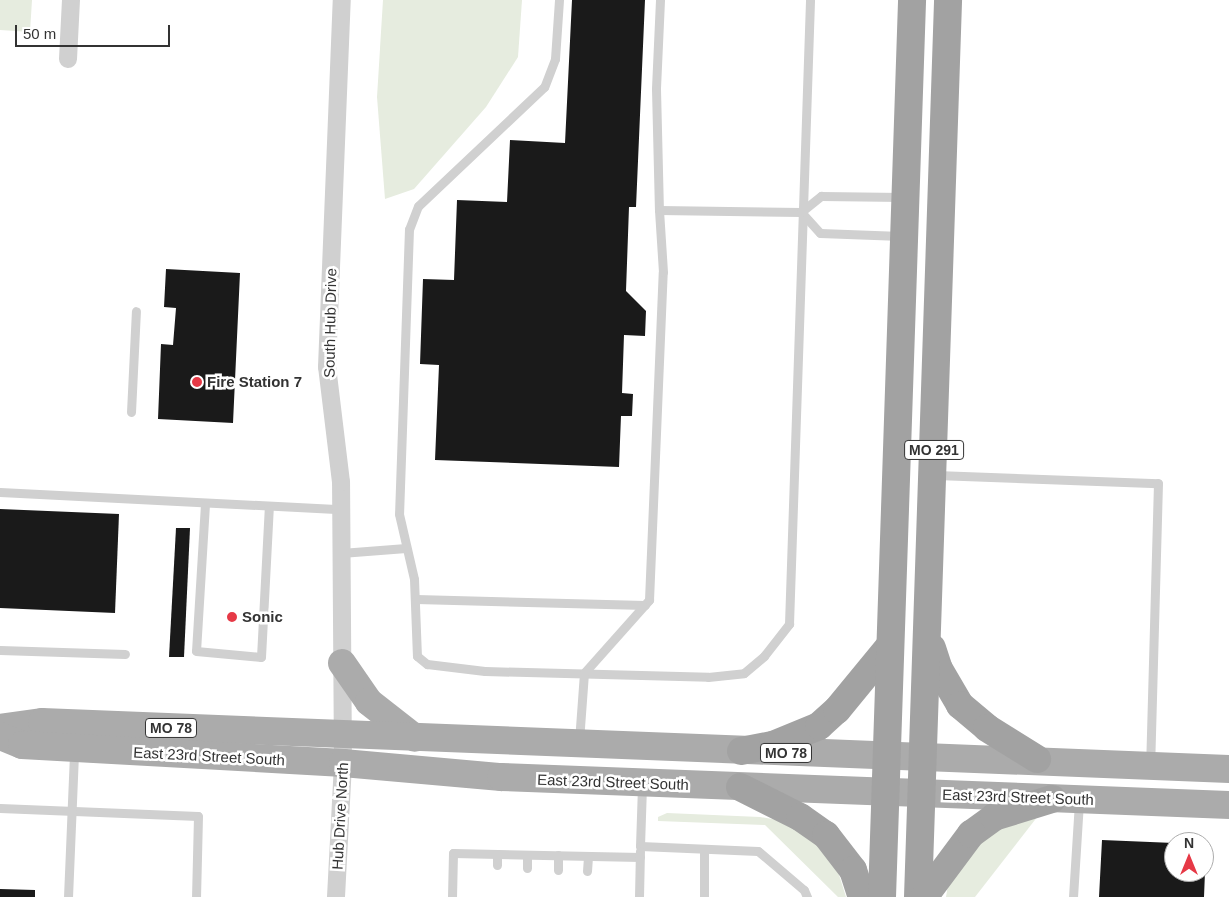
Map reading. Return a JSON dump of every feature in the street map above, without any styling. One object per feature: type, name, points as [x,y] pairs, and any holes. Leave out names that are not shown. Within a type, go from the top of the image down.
[{"type":"highway","name":"MO 291","points":[[882,897],[888,648],[912,0]]},
{"type":"highway","name":"MO 291","points":[[918,897],[948,0]]},
{"type":"highway","points":[[928,634],[939,669],[960,705],[987,728],[1036,759]]},
{"type":"highway","points":[[742,751],[773,745],[819,726],[837,710],[888,648]]},
{"type":"highway","points":[[740,787],[800,817],[826,835],[853,870],[862,897]]},
{"type":"highway","points":[[924,897],[971,834],[994,817],[1066,799]]},
{"type":"main road","points":[[342,662],[369,702],[415,738]]},
{"type":"main road","name":"East 23rd Street South","points":[[0,728],[42,722],[885,757],[1036,759],[1229,769]]},
{"type":"main road","name":"East 23rd Street South","points":[[0,736],[22,745],[343,763],[501,777],[886,793],[1229,804]]},
{"type":"street","points":[[68,59],[70,0]]},
{"type":"street","name":"South Hub Drive","points":[[342,0],[327,368],[341,482],[342,735]]},
{"type":"street","name":"Hub Drive North","points":[[336,897],[343,763],[342,735]]},
{"type":"lane","points":[[559,0],[555,59],[544,87],[418,206],[409,228],[399,514],[416,600],[418,656],[427,664],[485,671],[708,677],[744,672],[764,656],[789,624],[801,212],[810,0]]},
{"type":"lane","points":[[579,744],[584,673],[648,600],[663,272],[659,210],[656,89],[660,0]]},
{"type":"lane","points":[[659,210],[801,212],[821,196],[905,198]]},
{"type":"lane","points":[[801,212],[820,233],[903,236]]},
{"type":"lane","points":[[131,412],[136,311]]},
{"type":"lane","points":[[933,475],[1158,483],[1150,765]]},
{"type":"lane","points":[[0,492],[341,510]]},
{"type":"lane","points":[[205,504],[196,651],[261,657],[269,506]]},
{"type":"lane","points":[[341,553],[406,548]]},
{"type":"lane","points":[[416,600],[645,605]]},
{"type":"lane","points":[[0,650],[125,654]]},
{"type":"lane","points":[[68,897],[74,748]]},
{"type":"lane","points":[[639,897],[643,783]]},
{"type":"lane","points":[[1066,799],[1073,897]]},
{"type":"lane","points":[[0,808],[198,816],[196,897]]},
{"type":"lane","points":[[640,846],[758,852],[804,890],[807,897]]},
{"type":"lane","points":[[704,849],[704,897]]},
{"type":"lane","points":[[452,897],[453,853],[640,857]]},
{"type":"lane","points":[[497,854],[497,865]]},
{"type":"lane","points":[[527,854],[527,868]]},
{"type":"lane","points":[[558,855],[558,870]]},
{"type":"lane","points":[[587,871],[588,856]]},
{"type":"shaded area","points":[[0,0],[32,0],[30,32],[0,30]]},
{"type":"shaded area","points":[[383,0],[522,0],[518,57],[486,107],[414,189],[385,199],[377,97]]},
{"type":"shaded area","points":[[667,813],[760,817],[784,821],[804,830],[835,862],[846,897],[838,897],[765,825],[658,821],[658,817]]},
{"type":"shaded area","points":[[1038,816],[975,897],[946,897],[948,885],[991,830]]},
{"type":"building","points":[[572,0],[645,0],[636,207],[629,207],[626,291],[646,311],[645,336],[624,335],[622,393],[633,394],[632,416],[621,416],[619,467],[435,460],[439,365],[420,364],[423,279],[454,280],[457,200],[507,202],[510,140],[565,143]]},
{"type":"building","name":"Fire Station 7","points":[[166,269],[240,273],[233,423],[158,419],[161,344],[173,345],[176,308],[164,307]]},
{"type":"building","points":[[0,509],[119,514],[115,613],[0,608]]},
{"type":"building","points":[[176,528],[190,528],[184,657],[169,657]]},
{"type":"building","points":[[1102,840],[1164,843],[1164,882],[1205,882],[1204,897],[1099,897]]},
{"type":"building","points":[[0,889],[35,890],[35,897],[0,897]]},
{"type":"place","name":"Fire Station 7","points":[[197,382]]},
{"type":"place","name":"Sonic","points":[[232,617]]}]
